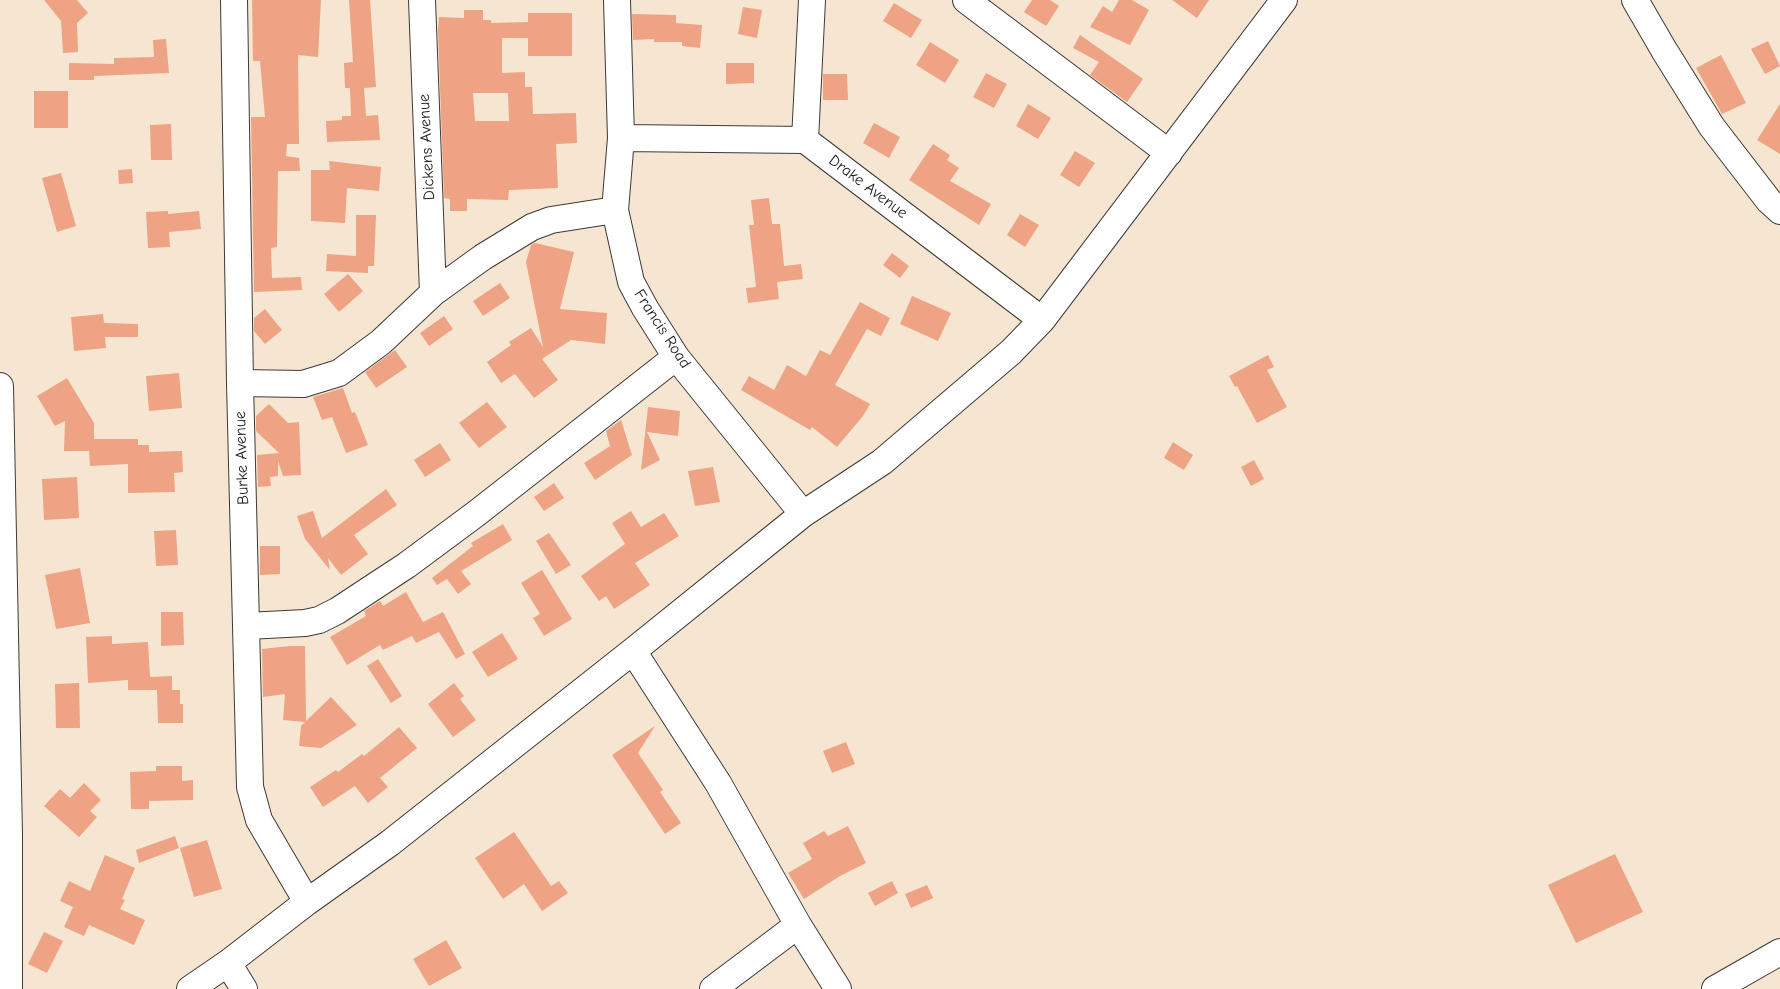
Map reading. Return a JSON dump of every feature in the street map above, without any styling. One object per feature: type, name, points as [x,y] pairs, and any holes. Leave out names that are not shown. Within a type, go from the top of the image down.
[{"type":"street","name":"Burke Avenue","points":[[234,0],[250,787],[259,820],[307,902]]},
{"type":"street","name":"Dickens Avenue","points":[[422,0],[434,293]]},
{"type":"street","name":"Francis Road","points":[[617,0],[621,138],[615,210],[631,282],[676,357],[803,514]]},
{"type":"street","points":[[621,138],[805,140],[812,0]]},
{"type":"street","points":[[966,0],[1169,153]]},
{"type":"street","points":[[190,989],[390,843],[803,514],[882,462],[1011,352],[1042,320],[1284,0]]},
{"type":"street","points":[[1635,0],[1712,127],[1769,201],[1780,210]]},
{"type":"street","name":"Drake Avenue","points":[[805,140],[1042,320]]},
{"type":"street","points":[[240,383],[303,384],[339,373],[381,342],[434,293],[483,257],[532,227],[551,220],[615,210]]},
{"type":"street","points":[[247,626],[305,623],[319,620],[337,611],[407,565],[477,513],[676,357]]},
{"type":"street","points":[[0,386],[4,835],[9,989]]},
{"type":"street","points":[[633,651],[718,783],[798,925],[838,989]]},
{"type":"street","points":[[712,989],[798,925]]},
{"type":"street","points":[[1715,989],[1780,952]]},
{"type":"street","points":[[228,963],[244,989]]},
{"type":"building","points":[[44,0],[77,0],[88,13],[77,23],[78,52],[63,53],[61,21]]},
{"type":"building","points":[[252,0],[321,0],[318,57],[298,55],[299,144],[287,144],[286,156],[299,158],[300,171],[278,171],[277,247],[271,248],[272,278],[301,277],[302,290],[254,292],[251,117],[265,117],[260,61],[253,61]]},
{"type":"building","points":[[349,0],[370,0],[376,87],[364,88],[366,116],[378,115],[380,140],[327,142],[326,121],[342,120],[342,116],[351,116],[350,88],[345,88],[344,63],[353,62]]},
{"type":"building","points":[[1032,0],[1050,0],[1059,6],[1046,26],[1024,12]]},
{"type":"building","points":[[1119,0],[1132,0],[1149,10],[1130,45],[1090,27],[1103,6],[1112,12]]},
{"type":"building","points":[[1172,0],[1209,0],[1197,18]]},
{"type":"building","points":[[894,3],[922,20],[911,38],[883,21]]},
{"type":"building","points":[[743,7],[762,10],[757,38],[738,34]]},
{"type":"building","points":[[464,10],[483,10],[483,20],[491,20],[491,23],[528,22],[528,13],[572,13],[572,56],[528,56],[528,38],[502,38],[502,73],[525,72],[525,87],[532,87],[533,114],[576,113],[577,143],[556,144],[558,188],[509,190],[508,200],[467,199],[467,211],[450,211],[450,199],[444,198],[438,30],[439,17],[464,18]],"holes":[[[473,93],[508,93],[509,121],[475,121]]]},
{"type":"building","points":[[632,14],[676,15],[676,23],[702,25],[700,48],[682,46],[682,42],[654,42],[654,39],[633,40]]},
{"type":"building","points":[[1080,35],[1143,79],[1127,102],[1090,75],[1099,62],[1073,48]]},
{"type":"building","points":[[166,39],[169,73],[94,76],[94,80],[69,80],[69,63],[114,64],[114,58],[154,57],[153,40]]},
{"type":"building","points":[[1768,41],[1780,66],[1765,74],[1751,49]]},
{"type":"building","points":[[930,42],[959,60],[945,83],[916,65]]},
{"type":"building","points":[[1721,55],[1746,103],[1722,114],[1696,68]]},
{"type":"building","points":[[726,63],[754,63],[754,83],[726,84]]},
{"type":"building","points":[[986,73],[1007,84],[994,108],[973,97]]},
{"type":"building","points":[[823,74],[847,74],[848,100],[823,100]]},
{"type":"building","points":[[34,91],[68,91],[68,128],[34,128]]},
{"type":"building","points":[[1028,104],[1051,118],[1038,139],[1016,126]]},
{"type":"building","points":[[1780,104],[1780,154],[1757,140]]},
{"type":"building","points":[[874,123],[900,137],[889,158],[863,143]]},
{"type":"building","points":[[171,124],[172,160],[151,160],[150,125]]},
{"type":"building","points":[[933,144],[950,155],[947,160],[959,168],[950,181],[991,204],[979,225],[909,180]]},
{"type":"building","points":[[1075,151],[1095,163],[1079,187],[1060,175]]},
{"type":"building","points":[[329,161],[381,167],[379,191],[347,188],[345,223],[311,221],[311,170],[330,170]]},
{"type":"building","points":[[132,169],[133,183],[119,184],[118,170]]},
{"type":"building","points":[[61,173],[76,226],[57,232],[42,178]]},
{"type":"building","points":[[769,198],[772,224],[780,224],[784,266],[801,264],[803,279],[777,282],[779,299],[748,303],[746,288],[756,287],[749,225],[754,225],[751,200]]},
{"type":"building","points":[[168,211],[168,214],[199,211],[201,229],[169,232],[170,247],[148,248],[146,212]]},
{"type":"building","points":[[1020,214],[1039,225],[1025,247],[1007,235]]},
{"type":"building","points":[[356,215],[376,215],[374,266],[368,266],[368,273],[326,271],[327,254],[356,256]]},
{"type":"building","points":[[535,243],[574,252],[560,309],[607,313],[605,344],[571,340],[542,359],[558,380],[534,398],[515,374],[501,383],[487,362],[511,345],[509,342],[531,328],[543,347],[526,262],[531,245]]},
{"type":"building","points":[[892,253],[909,266],[900,278],[883,265]]},
{"type":"building","points":[[348,274],[363,291],[339,312],[324,294]]},
{"type":"building","points":[[500,283],[510,298],[483,316],[473,301]]},
{"type":"building","points":[[912,296],[951,313],[938,341],[900,324]]},
{"type":"building","points":[[860,302],[890,318],[881,336],[867,329],[835,385],[870,404],[837,447],[812,427],[810,430],[741,390],[749,376],[774,390],[787,365],[806,376],[820,350],[830,355]]},
{"type":"building","points":[[265,309],[282,330],[265,344],[254,331],[254,318]]},
{"type":"building","points":[[103,314],[104,323],[138,324],[138,337],[105,337],[106,348],[74,351],[71,317]]},
{"type":"building","points":[[444,316],[453,329],[429,346],[420,333]]},
{"type":"building","points":[[395,350],[407,367],[376,388],[365,372]]},
{"type":"building","points":[[1268,355],[1274,367],[1267,370],[1287,407],[1257,423],[1229,376]]},
{"type":"building","points":[[179,373],[182,408],[149,411],[146,376]]},
{"type":"building","points":[[67,378],[94,423],[94,439],[138,439],[138,445],[149,445],[149,452],[182,451],[183,472],[174,473],[175,492],[128,493],[128,464],[90,466],[89,451],[64,451],[65,421],[55,426],[37,396]]},
{"type":"building","points":[[343,388],[368,445],[346,453],[332,417],[322,420],[313,397]]},
{"type":"building","points":[[487,402],[507,427],[479,448],[459,423]]},
{"type":"building","points":[[269,404],[288,423],[299,422],[301,475],[283,476],[278,461],[278,476],[270,477],[271,486],[258,487],[257,455],[279,453],[256,431],[256,416]]},
{"type":"building","points":[[648,407],[680,411],[678,436],[647,432],[660,460],[641,470]]},
{"type":"building","points":[[621,420],[632,455],[595,480],[584,463],[610,446],[606,431]]},
{"type":"building","points":[[1173,442],[1193,455],[1184,470],[1164,458]]},
{"type":"building","points":[[440,443],[451,460],[425,477],[414,460]]},
{"type":"building","points":[[1254,460],[1264,479],[1251,486],[1241,467]]},
{"type":"building","points":[[713,467],[720,502],[695,506],[688,471]]},
{"type":"building","points":[[77,477],[79,518],[44,520],[42,479]]},
{"type":"building","points":[[554,483],[564,498],[544,511],[534,497]]},
{"type":"building","points":[[386,489],[397,505],[354,535],[368,554],[341,575],[328,558],[330,570],[305,539],[297,516],[313,511],[322,538]]},
{"type":"building","points":[[631,511],[641,527],[664,513],[679,536],[635,563],[650,585],[614,609],[606,596],[599,601],[581,576],[625,544],[612,523]]},
{"type":"building","points":[[503,524],[512,540],[461,571],[471,584],[458,594],[447,579],[437,585],[432,578],[473,546],[471,543]]},
{"type":"building","points":[[176,530],[178,565],[156,566],[154,531]]},
{"type":"building","points":[[549,533],[571,565],[556,574],[536,541]]},
{"type":"building","points":[[260,546],[280,546],[280,574],[260,575]]},
{"type":"building","points":[[80,568],[90,623],[56,629],[45,575]]},
{"type":"building","points":[[542,570],[572,619],[544,636],[533,618],[540,614],[521,583]]},
{"type":"building","points":[[406,592],[423,622],[443,612],[465,654],[456,659],[439,632],[416,643],[412,636],[383,650],[380,645],[347,665],[330,637],[366,616],[364,611],[380,601],[383,606]]},
{"type":"building","points":[[161,612],[183,612],[184,645],[161,646]]},
{"type":"building","points":[[502,633],[518,659],[488,677],[472,652]]},
{"type":"building","points":[[112,636],[112,644],[148,642],[150,677],[172,676],[172,690],[180,690],[183,723],[158,723],[157,690],[128,690],[128,680],[88,683],[86,637]]},
{"type":"building","points":[[305,646],[306,721],[331,697],[357,725],[321,748],[299,746],[301,726],[305,722],[283,720],[285,694],[263,697],[262,649]]},
{"type":"building","points":[[378,659],[402,696],[391,703],[367,666]]},
{"type":"building","points":[[79,683],[80,728],[56,728],[55,684]]},
{"type":"building","points":[[454,683],[464,696],[460,699],[476,720],[453,737],[428,704]]},
{"type":"building","points":[[655,726],[638,753],[663,790],[660,792],[681,823],[665,834],[612,755]]},
{"type":"building","points":[[399,727],[417,748],[380,778],[388,787],[368,803],[355,786],[323,807],[310,787],[336,770],[338,772],[362,754],[364,756]]},
{"type":"building","points":[[846,742],[855,764],[832,773],[823,751]]},
{"type":"building","points":[[156,766],[182,766],[182,781],[193,780],[193,800],[149,801],[149,809],[131,809],[130,772],[156,771]]},
{"type":"building","points":[[84,783],[101,800],[90,811],[97,817],[79,837],[44,806],[60,789],[70,798]]},
{"type":"building","points":[[848,826],[866,863],[840,876],[804,899],[788,873],[812,859],[803,843],[824,831],[828,836]]},
{"type":"building","points":[[514,832],[551,886],[559,881],[568,893],[542,911],[524,884],[503,899],[475,858]]},
{"type":"building","points":[[175,836],[179,848],[139,863],[136,850]]},
{"type":"building","points":[[207,840],[222,889],[194,897],[180,848]]},
{"type":"building","points":[[1615,854],[1643,912],[1576,943],[1548,885]]},
{"type":"building","points":[[105,855],[135,868],[120,909],[145,920],[134,945],[89,925],[84,936],[64,927],[73,907],[60,901],[69,881],[90,891]]},
{"type":"building","points":[[892,881],[898,893],[875,906],[868,893]]},
{"type":"building","points":[[927,885],[933,898],[911,908],[905,894]]},
{"type":"building","points":[[44,932],[63,941],[47,973],[28,964]]},
{"type":"building","points":[[446,940],[462,968],[429,986],[413,959]]}]
